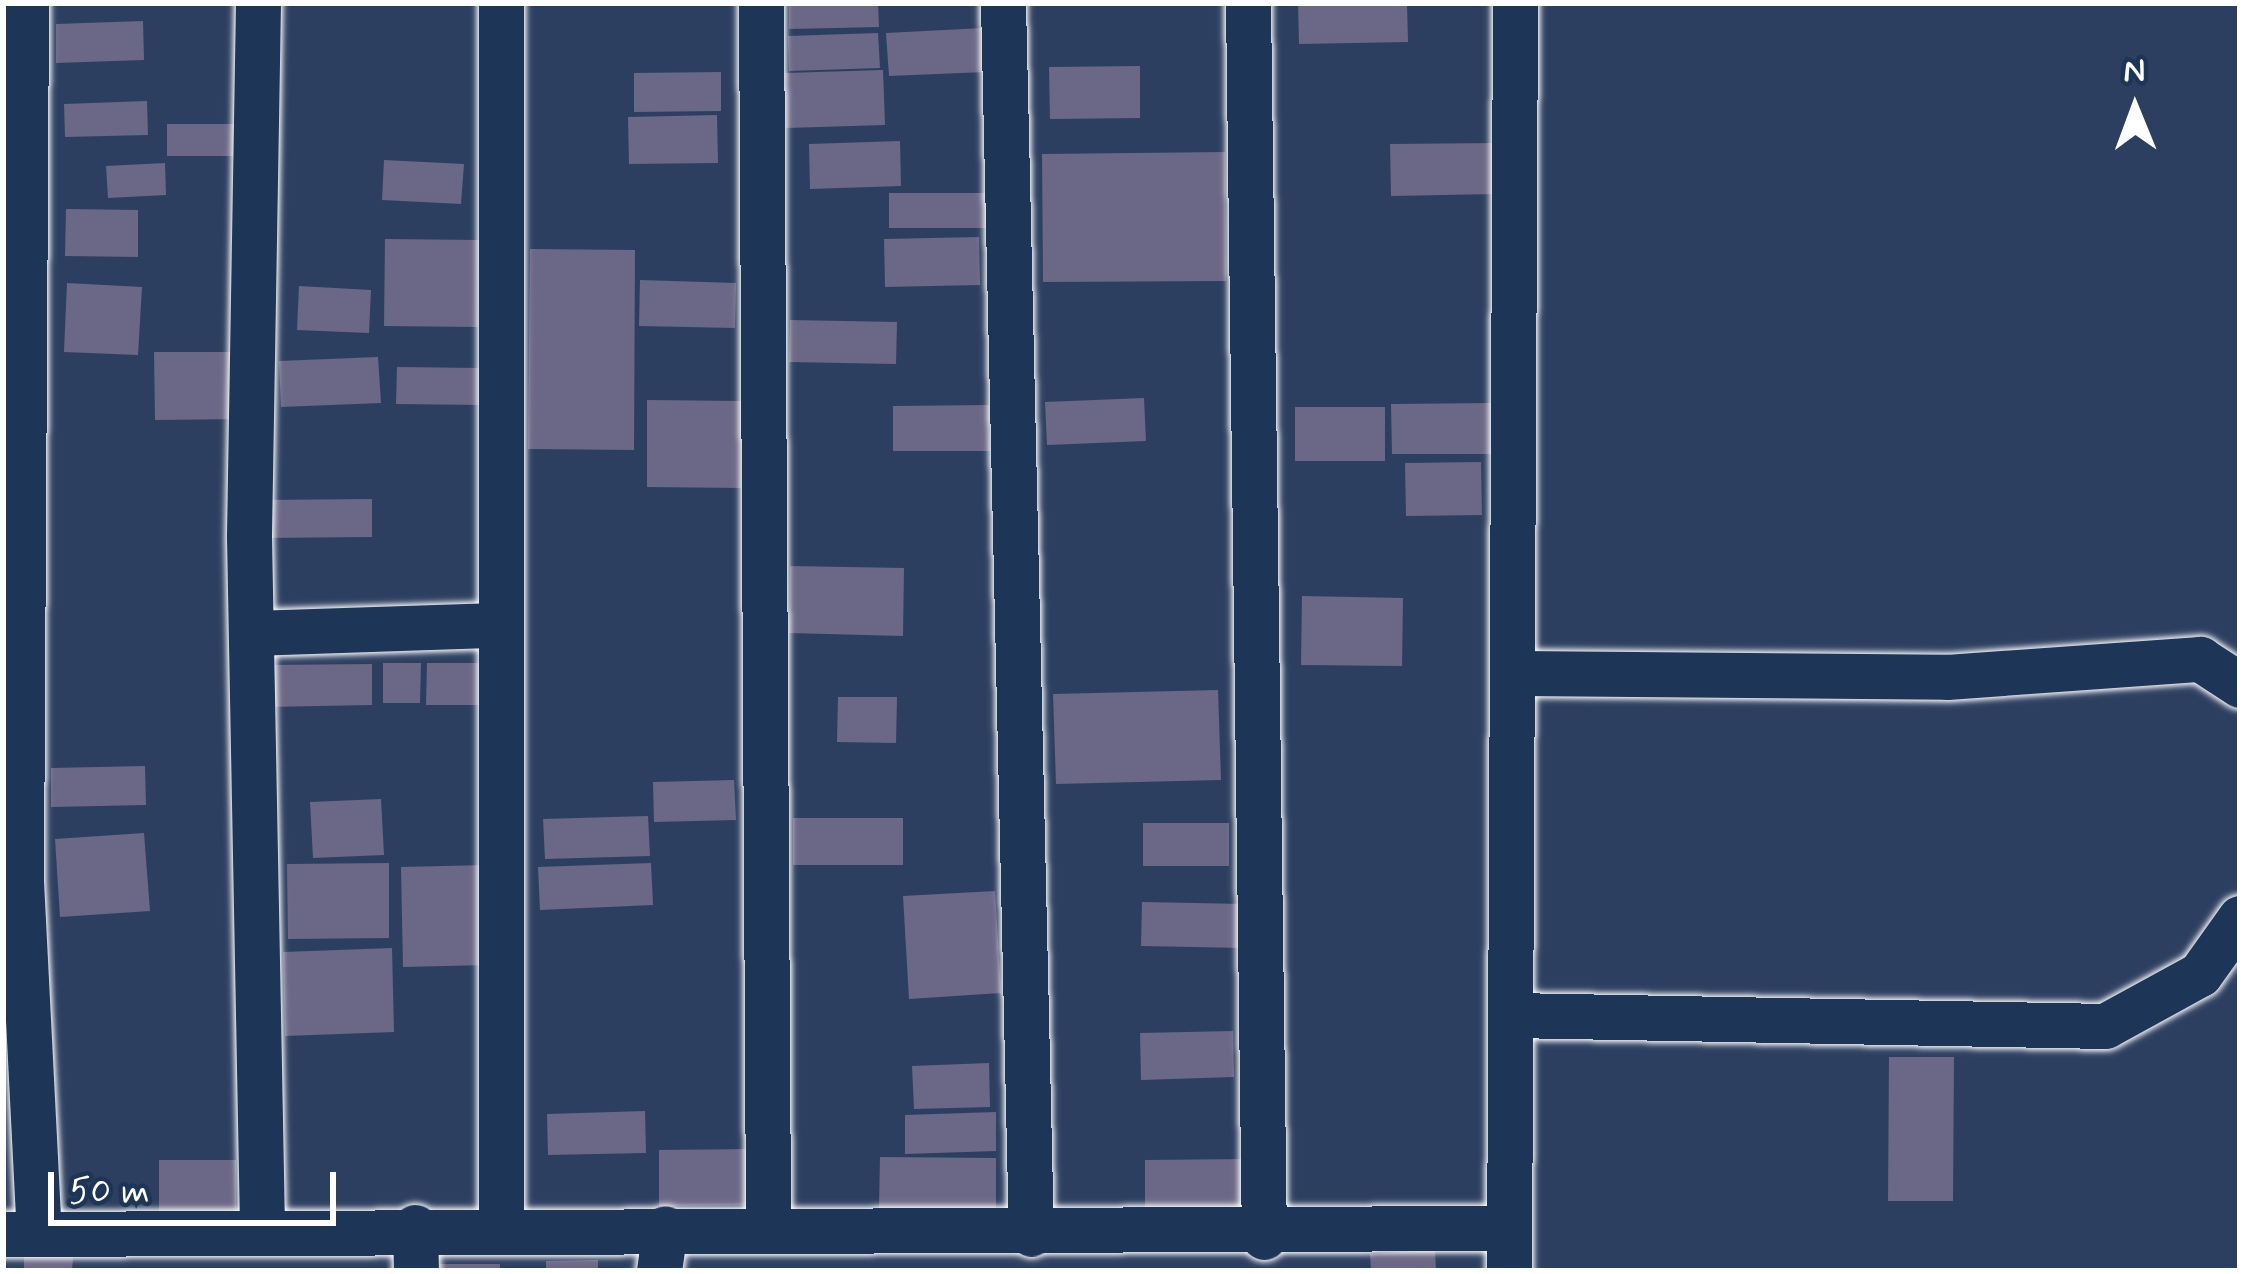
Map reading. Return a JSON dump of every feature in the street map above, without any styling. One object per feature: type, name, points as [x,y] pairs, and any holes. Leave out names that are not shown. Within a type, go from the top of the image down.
[{"type":"street","points":[[26,3],[21,1233],[262,1225],[416,1249],[501,1228],[662,1250],[768,1228],[1264,1237],[1508,1250],[1519,673],[1515,3]]},
{"type":"street","points":[[258,3],[252,633],[262,1225]]},
{"type":"street","points":[[501,3],[497,625],[501,1228]]},
{"type":"street","points":[[761,3],[768,1228]]},
{"type":"street","points":[[1003,3],[1031,1234]]},
{"type":"street","points":[[1248,3],[1264,1237]]},
{"type":"street","points":[[252,633],[497,625]]},
{"type":"street","points":[[1519,673],[1947,677],[2200,659],[2240,685]]},
{"type":"street","points":[[1512,1015],[2105,1026],[2200,974],[2240,918]]},
{"type":"building","points":[[789,3],[878,3],[879,27],[789,29]]},
{"type":"building","points":[[1298,3],[1407,3],[1408,42],[1299,44]]},
{"type":"building","points":[[143,21],[144,60],[56,63],[56,24]]},
{"type":"building","points":[[983,28],[985,72],[889,76],[886,33]]},
{"type":"building","points":[[878,33],[880,68],[789,71],[788,36]]},
{"type":"building","points":[[1140,66],[1140,118],[1050,119],[1049,67]]},
{"type":"building","points":[[883,70],[885,125],[786,128],[785,73]]},
{"type":"building","points":[[721,72],[721,111],[634,112],[634,73]]},
{"type":"building","points":[[147,101],[148,135],[65,137],[64,104]]},
{"type":"building","points":[[717,115],[718,163],[629,164],[628,117]]},
{"type":"building","points":[[167,124],[243,124],[243,156],[167,156]]},
{"type":"building","points":[[900,141],[901,186],[810,189],[809,144]]},
{"type":"building","points":[[1496,143],[1497,194],[1391,196],[1390,144]]},
{"type":"building","points":[[1225,152],[1226,281],[1043,282],[1042,154]]},
{"type":"building","points":[[384,160],[464,164],[461,204],[382,200]]},
{"type":"building","points":[[165,163],[166,195],[108,198],[106,166]]},
{"type":"building","points":[[889,193],[988,193],[989,228],[889,228]]},
{"type":"building","points":[[66,209],[138,210],[138,257],[65,256]]},
{"type":"building","points":[[979,237],[980,285],[885,287],[884,239]]},
{"type":"building","points":[[385,239],[479,240],[478,327],[384,326]]},
{"type":"building","points":[[530,249],[635,250],[634,450],[528,449]]},
{"type":"building","points":[[640,280],[736,283],[735,328],[639,326]]},
{"type":"building","points":[[67,283],[142,287],[138,355],[64,352]]},
{"type":"building","points":[[299,286],[371,290],[369,333],[297,330]]},
{"type":"building","points":[[790,320],[897,322],[896,364],[789,362]]},
{"type":"building","points":[[154,352],[244,352],[244,419],[155,420]]},
{"type":"building","points":[[378,357],[381,403],[281,407],[279,361]]},
{"type":"building","points":[[397,367],[482,368],[482,405],[396,404]]},
{"type":"building","points":[[1144,398],[1146,441],[1047,445],[1045,402]]},
{"type":"building","points":[[647,400],[742,401],[741,488],[647,487]]},
{"type":"building","points":[[1494,403],[1494,454],[1392,454],[1391,404]]},
{"type":"building","points":[[989,405],[990,451],[893,451],[893,406]]},
{"type":"building","points":[[1295,407],[1385,407],[1385,461],[1295,461]]},
{"type":"building","points":[[1481,462],[1482,515],[1406,516],[1405,463]]},
{"type":"building","points":[[372,499],[372,537],[261,538],[260,500]]},
{"type":"building","points":[[790,566],[904,568],[903,636],[789,633]]},
{"type":"building","points":[[1302,596],[1403,598],[1402,666],[1301,665]]},
{"type":"building","points":[[383,663],[421,663],[420,703],[383,703]]},
{"type":"building","points":[[427,663],[487,663],[486,705],[426,705]]},
{"type":"building","points":[[372,664],[372,705],[267,707],[267,665]]},
{"type":"building","points":[[1218,690],[1221,780],[1056,784],[1053,694]]},
{"type":"building","points":[[838,697],[897,697],[896,743],[837,742]]},
{"type":"building","points":[[145,766],[146,805],[51,807],[51,768]]},
{"type":"building","points":[[734,780],[736,820],[654,822],[653,782]]},
{"type":"building","points":[[381,799],[384,855],[313,858],[310,802]]},
{"type":"building","points":[[648,816],[650,856],[545,859],[543,819]]},
{"type":"building","points":[[793,818],[903,818],[903,865],[793,865]]},
{"type":"building","points":[[1143,823],[1229,823],[1229,866],[1143,866]]},
{"type":"building","points":[[144,833],[150,911],[60,917],[55,839]]},
{"type":"building","points":[[389,863],[389,938],[288,939],[287,864]]},
{"type":"building","points":[[651,863],[653,905],[540,910],[538,867]]},
{"type":"building","points":[[486,865],[488,965],[403,967],[401,867]]},
{"type":"building","points":[[995,891],[1001,993],[909,999],[903,896]]},
{"type":"building","points":[[1142,902],[1245,904],[1244,948],[1141,946]]},
{"type":"building","points":[[392,948],[394,1032],[285,1036],[283,952]]},
{"type":"building","points":[[1233,1031],[1234,1077],[1141,1080],[1140,1033]]},
{"type":"building","points":[[1889,1057],[1954,1057],[1953,1201],[1888,1201]]},
{"type":"building","points":[[989,1063],[990,1107],[914,1109],[912,1066]]},
{"type":"building","points":[[645,1111],[646,1153],[548,1155],[547,1114]]},
{"type":"building","points":[[996,1112],[996,1151],[905,1154],[905,1115]]},
{"type":"building","points":[[753,1149],[753,1205],[659,1206],[659,1150]]},
{"type":"building","points":[[880,1157],[996,1158],[996,1209],[879,1208]]},
{"type":"building","points":[[1247,1159],[1248,1208],[1145,1209],[1145,1160]]},
{"type":"building","points":[[159,1160],[236,1160],[236,1216],[159,1216]]},
{"type":"building","points":[[1435,1250],[1436,1271],[1371,1271],[1370,1254]]},
{"type":"building","points":[[24,1256],[73,1257],[72,1271],[24,1271]]},
{"type":"building","points":[[598,1260],[598,1271],[546,1271],[546,1261]]},
{"type":"building","points":[[440,1264],[500,1264],[500,1271],[440,1271]]}]
